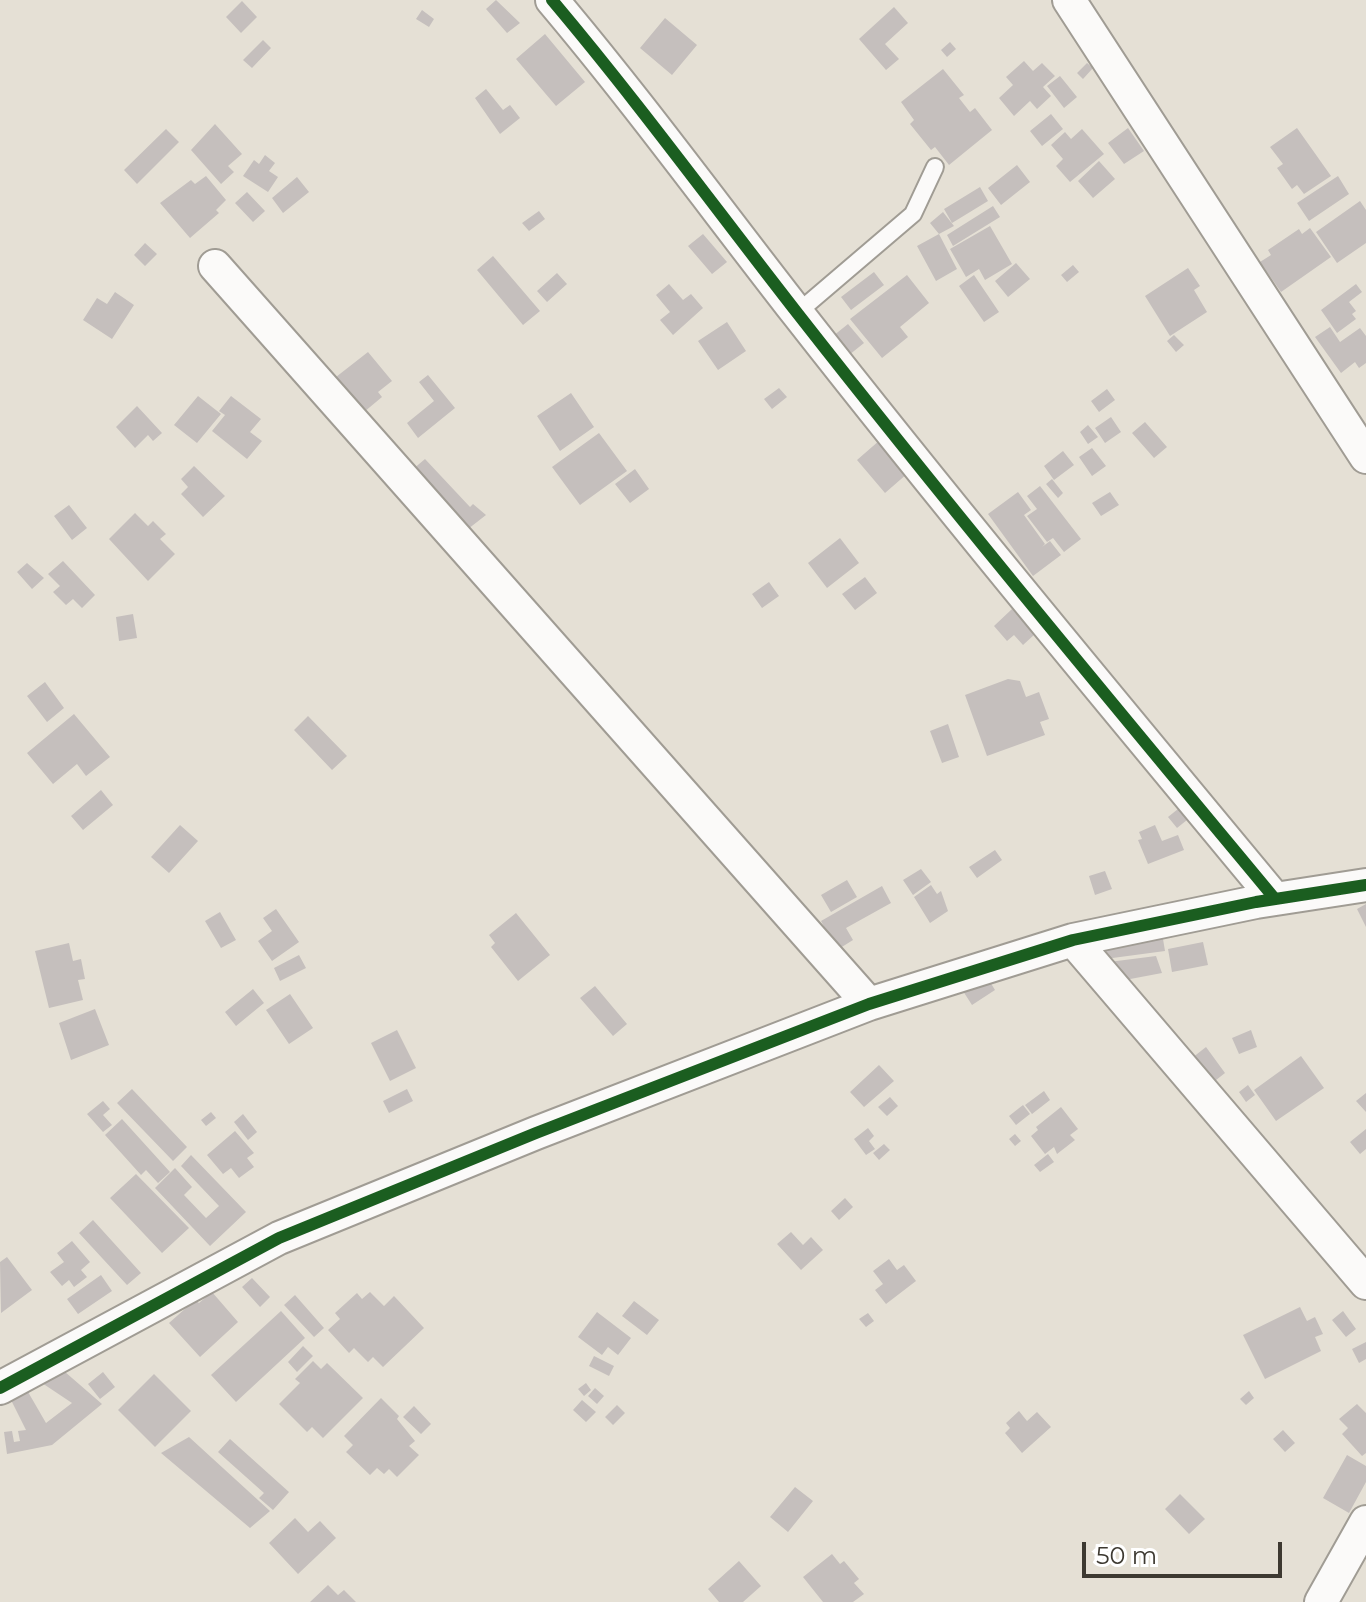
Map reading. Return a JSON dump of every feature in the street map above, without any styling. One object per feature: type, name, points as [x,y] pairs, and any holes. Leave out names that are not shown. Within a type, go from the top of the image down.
[{"type":"street","points":[[552,0],[619,79],[797,313],[1002,569],[1275,899]]},
{"type":"street","points":[[1069,0],[1366,457]]},
{"type":"street","points":[[215,266],[869,1004]]},
{"type":"street","points":[[0,1388],[279,1238],[536,1133],[869,1004],[1073,940],[1275,899],[1366,885]]},
{"type":"street","points":[[1073,940],[1366,1283]]},
{"type":"street","points":[[1321,1602],[1366,1522]]},
{"type":"lane","points":[[797,313],[913,214],[935,167]]},
{"type":"building","points":[[496,0],[520,23],[507,33],[486,9]]},
{"type":"building","points":[[242,1],[257,17],[241,33],[226,17]]},
{"type":"building","points":[[894,7],[908,23],[885,44],[899,59],[886,70],[859,39]]},
{"type":"building","points":[[422,10],[434,19],[429,27],[416,19]]},
{"type":"building","points":[[665,18],[697,45],[672,75],[640,48]]},
{"type":"building","points":[[545,34],[585,82],[556,106],[516,59]]},
{"type":"building","points":[[263,40],[271,48],[252,68],[243,60]]},
{"type":"building","points":[[950,42],[956,49],[947,57],[941,50]]},
{"type":"building","points":[[1024,61],[1033,71],[1042,63],[1055,76],[1043,87],[1051,96],[1037,109],[1030,101],[1014,116],[999,98],[1013,85],[1006,77]]},
{"type":"building","points":[[1087,63],[1093,68],[1083,79],[1077,73]]},
{"type":"building","points":[[943,69],[964,95],[959,98],[970,112],[975,108],[992,130],[949,165],[935,147],[931,150],[910,124],[914,120],[901,102]]},
{"type":"building","points":[[1060,76],[1077,97],[1064,108],[1047,86]]},
{"type":"building","points":[[486,89],[503,110],[510,105],[520,118],[500,134],[475,98]]},
{"type":"building","points":[[1051,114],[1063,129],[1042,146],[1030,131]]},
{"type":"building","points":[[215,124],[242,154],[228,166],[234,172],[221,184],[191,150]]},
{"type":"building","points":[[1128,128],[1144,151],[1124,164],[1108,143]]},
{"type":"building","points":[[1297,128],[1331,176],[1304,194],[1297,185],[1292,189],[1277,168],[1283,164],[1270,147]]},
{"type":"building","points":[[166,129],[179,142],[137,184],[124,170]]},
{"type":"building","points":[[1082,129],[1104,154],[1070,182],[1056,166],[1063,159],[1051,145],[1065,132],[1071,139]]},
{"type":"building","points":[[265,155],[275,163],[269,171],[278,177],[268,192],[243,176],[254,160],[259,164]]},
{"type":"building","points":[[1099,161],[1115,179],[1093,198],[1078,181]]},
{"type":"building","points":[[1017,165],[1030,182],[1001,205],[988,188]]},
{"type":"building","points":[[206,176],[226,200],[216,210],[219,213],[190,238],[160,203],[191,180],[195,184]]},
{"type":"building","points":[[1338,176],[1349,194],[1309,221],[1297,203]]},
{"type":"building","points":[[297,177],[309,192],[283,213],[272,198]]},
{"type":"building","points":[[980,187],[988,201],[952,223],[944,209]]},
{"type":"building","points":[[247,192],[265,211],[253,222],[235,203]]},
{"type":"building","points":[[1360,201],[1366,210],[1366,243],[1337,263],[1316,232]]},
{"type":"building","points":[[993,206],[1000,217],[953,246],[947,235]]},
{"type":"building","points":[[539,211],[545,219],[529,231],[522,223]]},
{"type":"building","points":[[943,212],[954,226],[939,234],[930,223]]},
{"type":"building","points":[[990,226],[1012,264],[985,280],[979,269],[966,277],[950,249]]},
{"type":"building","points":[[1310,228],[1331,257],[1281,292],[1260,262],[1271,255],[1268,250],[1299,229],[1302,234]]},
{"type":"building","points":[[703,234],[727,262],[712,274],[688,246]]},
{"type":"building","points":[[939,234],[957,269],[936,281],[917,246]]},
{"type":"building","points":[[145,243],[157,254],[145,266],[134,255]]},
{"type":"building","points":[[493,256],[540,311],[523,325],[477,270]]},
{"type":"building","points":[[1016,263],[1030,279],[1008,297],[995,281]]},
{"type":"building","points":[[1073,265],[1079,272],[1067,282],[1061,275]]},
{"type":"building","points":[[1188,268],[1200,286],[1194,290],[1207,312],[1170,336],[1145,296]]},
{"type":"building","points":[[874,272],[884,285],[851,310],[841,297]]},
{"type":"building","points":[[557,273],[567,284],[547,302],[537,291]]},
{"type":"building","points":[[907,275],[929,303],[900,327],[908,337],[882,358],[850,319]]},
{"type":"building","points":[[974,275],[999,312],[984,322],[959,286]]},
{"type":"building","points":[[669,284],[683,300],[691,294],[703,308],[673,335],[660,320],[670,312],[656,295]]},
{"type":"building","points":[[1356,284],[1362,292],[1349,302],[1356,311],[1352,314],[1356,319],[1337,333],[1321,310]]},
{"type":"building","points":[[115,292],[134,305],[112,339],[83,320],[97,298],[107,304]]},
{"type":"building","points":[[727,322],[746,351],[718,370],[698,341]]},
{"type":"building","points":[[848,324],[864,343],[849,355],[833,336]]},
{"type":"building","points":[[1330,327],[1340,342],[1360,328],[1366,336],[1366,363],[1359,368],[1355,362],[1341,373],[1315,337]]},
{"type":"building","points":[[1174,335],[1184,345],[1176,352],[1167,341]]},
{"type":"building","points":[[368,352],[392,381],[378,392],[382,397],[364,412],[336,377]]},
{"type":"building","points":[[428,375],[455,408],[418,438],[407,423],[434,401],[419,382]]},
{"type":"building","points":[[779,388],[787,397],[772,409],[764,399]]},
{"type":"building","points":[[1107,389],[1115,400],[1099,412],[1091,401]]},
{"type":"building","points":[[571,393],[594,427],[560,451],[537,416]]},
{"type":"building","points":[[198,396],[221,414],[197,443],[174,425]]},
{"type":"building","points":[[231,396],[261,419],[250,432],[262,441],[247,459],[212,431],[225,415],[219,411]]},
{"type":"building","points":[[137,406],[162,433],[153,441],[148,435],[135,448],[116,427]]},
{"type":"building","points":[[1111,417],[1121,432],[1105,443],[1095,428]]},
{"type":"building","points":[[1145,422],[1167,447],[1154,458],[1132,433]]},
{"type":"building","points":[[1088,425],[1098,437],[1088,444],[1080,432]]},
{"type":"building","points":[[599,433],[627,471],[580,505],[552,467]]},
{"type":"building","points":[[880,440],[908,473],[885,493],[857,460]]},
{"type":"building","points":[[1092,448],[1106,466],[1092,476],[1079,457]]},
{"type":"building","points":[[1063,451],[1074,465],[1054,480],[1044,466]]},
{"type":"building","points":[[425,459],[470,507],[473,504],[486,515],[468,529],[412,470]]},
{"type":"building","points":[[194,466],[225,496],[203,517],[181,494],[188,487],[181,479]]},
{"type":"building","points":[[635,469],[649,489],[630,503],[615,484]]},
{"type":"building","points":[[1052,479],[1063,493],[1058,498],[1046,484]]},
{"type":"building","points":[[1040,486],[1081,539],[1064,552],[1053,538],[1047,542],[1027,516],[1037,509],[1027,496]]},
{"type":"building","points":[[1018,492],[1031,510],[1024,515],[1045,544],[1042,547],[1050,541],[1061,555],[1033,576],[988,514]]},
{"type":"building","points":[[1110,492],[1119,505],[1101,516],[1092,503]]},
{"type":"building","points":[[69,505],[87,528],[72,540],[54,516]]},
{"type":"building","points":[[135,513],[148,526],[153,521],[166,534],[160,539],[175,554],[148,581],[109,539]]},
{"type":"building","points":[[840,538],[859,563],[827,588],[808,563]]},
{"type":"building","points":[[63,561],[95,595],[82,608],[73,599],[66,605],[53,592],[60,586],[48,574]]},
{"type":"building","points":[[27,563],[44,578],[32,589],[17,572]]},
{"type":"building","points":[[865,577],[877,593],[855,610],[842,594]]},
{"type":"building","points":[[769,582],[779,596],[762,608],[752,594]]},
{"type":"building","points":[[1012,609],[1035,634],[1023,645],[1014,635],[1007,641],[994,626]]},
{"type":"building","points":[[133,614],[137,638],[119,641],[116,617]]},
{"type":"building","points":[[1008,679],[1020,681],[1026,697],[1039,692],[1049,719],[1040,722],[1045,735],[987,756],[965,695]]},
{"type":"building","points":[[45,682],[64,708],[47,722],[27,696]]},
{"type":"building","points":[[74,714],[110,757],[86,776],[77,764],[53,784],[27,753]]},
{"type":"building","points":[[308,716],[347,756],[332,770],[294,730]]},
{"type":"building","points":[[948,724],[959,757],[942,763],[930,731]]},
{"type":"building","points":[[101,790],[113,805],[83,830],[71,816]]},
{"type":"building","points":[[1178,809],[1187,820],[1177,828],[1168,817]]},
{"type":"building","points":[[180,825],[198,841],[169,873],[151,857]]},
{"type":"building","points":[[1155,825],[1162,841],[1178,835],[1184,850],[1148,864],[1138,840],[1142,839],[1139,832]]},
{"type":"building","points":[[995,850],[1002,860],[977,878],[969,867]]},
{"type":"building","points":[[921,869],[931,882],[913,895],[903,880]]},
{"type":"building","points":[[1105,871],[1112,889],[1095,895],[1089,876]]},
{"type":"building","points":[[847,880],[857,897],[831,912],[821,895]]},
{"type":"building","points":[[931,885],[937,894],[941,891],[948,911],[930,923],[914,897]]},
{"type":"building","points":[[882,886],[891,903],[846,928],[853,940],[837,950],[821,921]]},
{"type":"building","points":[[1366,904],[1366,927],[1357,909]]},
{"type":"building","points":[[276,909],[299,942],[272,961],[258,941],[272,931],[263,918]]},
{"type":"building","points":[[220,912],[236,940],[221,948],[205,921]]},
{"type":"building","points":[[516,913],[550,955],[518,981],[491,947],[495,943],[489,935]]},
{"type":"building","points":[[1162,933],[1165,951],[1105,959],[1094,945]]},
{"type":"building","points":[[1203,942],[1208,965],[1172,972],[1168,949]]},
{"type":"building","points":[[69,943],[73,961],[81,959],[85,979],[78,980],[83,1000],[49,1008],[35,951]]},
{"type":"building","points":[[299,955],[306,968],[280,981],[274,968]]},
{"type":"building","points":[[1156,956],[1162,973],[1125,980],[1109,962]]},
{"type":"building","points":[[984,972],[995,990],[972,1005],[961,988]]},
{"type":"building","points":[[595,986],[627,1024],[613,1036],[580,998]]},
{"type":"building","points":[[253,989],[264,1003],[236,1026],[225,1012]]},
{"type":"building","points":[[290,994],[313,1028],[289,1044],[266,1010]]},
{"type":"building","points":[[95,1009],[109,1045],[71,1060],[59,1023]]},
{"type":"building","points":[[397,1030],[416,1068],[390,1081],[371,1043]]},
{"type":"building","points":[[1251,1030],[1257,1047],[1239,1054],[1232,1038]]},
{"type":"building","points":[[1206,1047],[1225,1073],[1211,1084],[1192,1058]]},
{"type":"building","points":[[1301,1056],[1324,1088],[1276,1121],[1254,1090]]},
{"type":"building","points":[[879,1065],[894,1081],[864,1107],[850,1092]]},
{"type":"building","points":[[1248,1085],[1255,1095],[1246,1102],[1239,1092]]},
{"type":"building","points":[[132,1089],[187,1147],[173,1161],[117,1103]]},
{"type":"building","points":[[407,1089],[413,1101],[389,1113],[383,1101]]},
{"type":"building","points":[[1044,1091],[1050,1100],[1032,1114],[1025,1105]]},
{"type":"building","points":[[1366,1093],[1366,1112],[1356,1101]]},
{"type":"building","points":[[890,1097],[898,1106],[887,1116],[878,1107]]},
{"type":"building","points":[[103,1101],[110,1109],[103,1115],[112,1125],[103,1132],[87,1114]]},
{"type":"building","points":[[1023,1105],[1030,1114],[1016,1125],[1009,1116]]},
{"type":"building","points":[[1061,1107],[1078,1129],[1070,1135],[1075,1140],[1057,1154],[1054,1147],[1045,1154],[1031,1136],[1038,1130],[1036,1127]]},
{"type":"building","points":[[211,1112],[216,1118],[206,1126],[201,1120]]},
{"type":"building","points":[[243,1114],[257,1132],[248,1140],[234,1122]]},
{"type":"building","points":[[122,1119],[170,1172],[158,1183],[146,1170],[141,1175],[105,1135]]},
{"type":"building","points":[[868,1128],[874,1136],[869,1141],[875,1149],[866,1155],[854,1139]]},
{"type":"building","points":[[1366,1129],[1366,1149],[1360,1154],[1350,1142]]},
{"type":"building","points":[[235,1131],[254,1153],[247,1158],[254,1167],[239,1178],[231,1168],[223,1174],[207,1155]]},
{"type":"building","points":[[1015,1134],[1021,1141],[1015,1146],[1009,1139]]},
{"type":"building","points":[[884,1144],[890,1150],[879,1160],[873,1153]]},
{"type":"building","points":[[1048,1154],[1054,1162],[1040,1172],[1034,1165]]},
{"type":"building","points":[[191,1155],[246,1212],[210,1246],[155,1188],[175,1168],[192,1187],[184,1195],[206,1218],[219,1206],[181,1166]]},
{"type":"building","points":[[136,1174],[189,1228],[162,1253],[110,1198]]},
{"type":"building","points":[[845,1198],[853,1207],[839,1220],[831,1211]]},
{"type":"building","points":[[93,1220],[141,1273],[127,1285],[79,1233]]},
{"type":"building","points":[[791,1232],[803,1245],[811,1237],[823,1250],[801,1270],[777,1244]]},
{"type":"building","points":[[72,1241],[90,1262],[81,1270],[87,1277],[74,1287],[69,1280],[62,1286],[50,1272],[64,1262],[57,1253]]},
{"type":"building","points":[[7,1257],[32,1290],[1,1313],[0,1262]]},
{"type":"building","points":[[889,1259],[897,1270],[904,1265],[916,1281],[886,1304],[875,1290],[883,1284],[873,1271]]},
{"type":"building","points":[[101,1275],[112,1291],[78,1314],[67,1299]]},
{"type":"building","points":[[252,1278],[270,1297],[260,1307],[242,1287]]},
{"type":"building","points":[[212,1292],[238,1322],[200,1357],[169,1323],[195,1300],[199,1303]]},
{"type":"building","points":[[370,1292],[384,1306],[394,1296],[424,1328],[383,1367],[373,1357],[368,1362],[354,1348],[349,1353],[328,1330],[340,1319],[335,1313],[357,1293],[362,1299]]},
{"type":"building","points":[[295,1295],[324,1328],[314,1337],[284,1305]]},
{"type":"building","points":[[634,1301],[659,1320],[647,1335],[622,1316]]},
{"type":"building","points":[[1300,1307],[1307,1321],[1315,1317],[1323,1334],[1315,1337],[1321,1351],[1265,1379],[1243,1335]]},
{"type":"building","points":[[281,1311],[305,1338],[236,1402],[211,1375]]},
{"type":"building","points":[[1343,1311],[1356,1329],[1346,1337],[1332,1320]]},
{"type":"building","points":[[597,1312],[631,1338],[618,1355],[608,1347],[602,1355],[578,1337]]},
{"type":"building","points":[[868,1313],[874,1321],[866,1327],[859,1319]]},
{"type":"building","points":[[1366,1342],[1366,1359],[1359,1363],[1352,1349]]},
{"type":"building","points":[[303,1346],[313,1356],[297,1372],[288,1362]]},
{"type":"building","points":[[594,1356],[614,1366],[609,1376],[589,1366]]},
{"type":"building","points":[[313,1361],[321,1369],[327,1363],[363,1398],[323,1438],[312,1427],[307,1432],[279,1404],[300,1383],[295,1379]]},
{"type":"building","points":[[57,1365],[102,1404],[52,1445],[7,1454],[4,1432],[12,1431],[14,1442],[20,1441],[18,1431],[26,1430],[9,1396],[24,1385],[46,1423],[72,1403],[39,1381]]},
{"type":"building","points":[[103,1372],[115,1387],[100,1399],[88,1384]]},
{"type":"building","points":[[154,1374],[191,1411],[155,1447],[118,1410]]},
{"type":"building","points":[[586,1383],[591,1390],[584,1396],[578,1389]]},
{"type":"building","points":[[595,1388],[604,1396],[597,1404],[588,1396]]},
{"type":"building","points":[[1249,1391],[1254,1398],[1246,1405],[1240,1399]]},
{"type":"building","points":[[381,1398],[399,1416],[397,1419],[415,1441],[409,1446],[419,1455],[397,1477],[389,1469],[384,1474],[377,1468],[370,1475],[346,1452],[353,1445],[344,1436]]},
{"type":"building","points":[[582,1400],[596,1412],[586,1422],[573,1410]]},
{"type":"building","points":[[1357,1404],[1366,1413],[1366,1453],[1362,1456],[1342,1434],[1348,1428],[1339,1419]]},
{"type":"building","points":[[617,1405],[625,1413],[613,1425],[605,1417]]},
{"type":"building","points":[[414,1406],[431,1424],[421,1434],[403,1417]]},
{"type":"building","points":[[1019,1411],[1027,1421],[1037,1412],[1051,1427],[1022,1453],[1005,1433],[1010,1428],[1006,1423]]},
{"type":"building","points":[[1283,1430],[1295,1443],[1285,1452],[1273,1439]]},
{"type":"building","points":[[189,1437],[270,1511],[250,1528],[161,1453]]},
{"type":"building","points":[[230,1439],[289,1492],[273,1510],[259,1498],[264,1493],[218,1452]]},
{"type":"building","points":[[1347,1455],[1366,1466],[1366,1482],[1349,1513],[1323,1498]]},
{"type":"building","points":[[795,1487],[813,1501],[788,1532],[770,1517]]},
{"type":"building","points":[[1180,1494],[1205,1519],[1189,1534],[1165,1509]]},
{"type":"building","points":[[295,1518],[308,1532],[320,1521],[336,1538],[298,1574],[269,1543]]},
{"type":"building","points":[[832,1554],[840,1564],[844,1561],[859,1579],[854,1583],[864,1594],[853,1602],[823,1602],[803,1577]]},
{"type":"building","points":[[739,1561],[761,1586],[743,1602],[719,1602],[708,1589]]},
{"type":"building","points":[[328,1585],[338,1595],[344,1590],[356,1602],[310,1602]]},
{"type":"cycle path","points":[[552,0],[915,462],[1275,899]]},
{"type":"cycle path","points":[[0,1388],[279,1238],[536,1133],[869,1004],[1073,940],[1256,902],[1366,885]]}]
